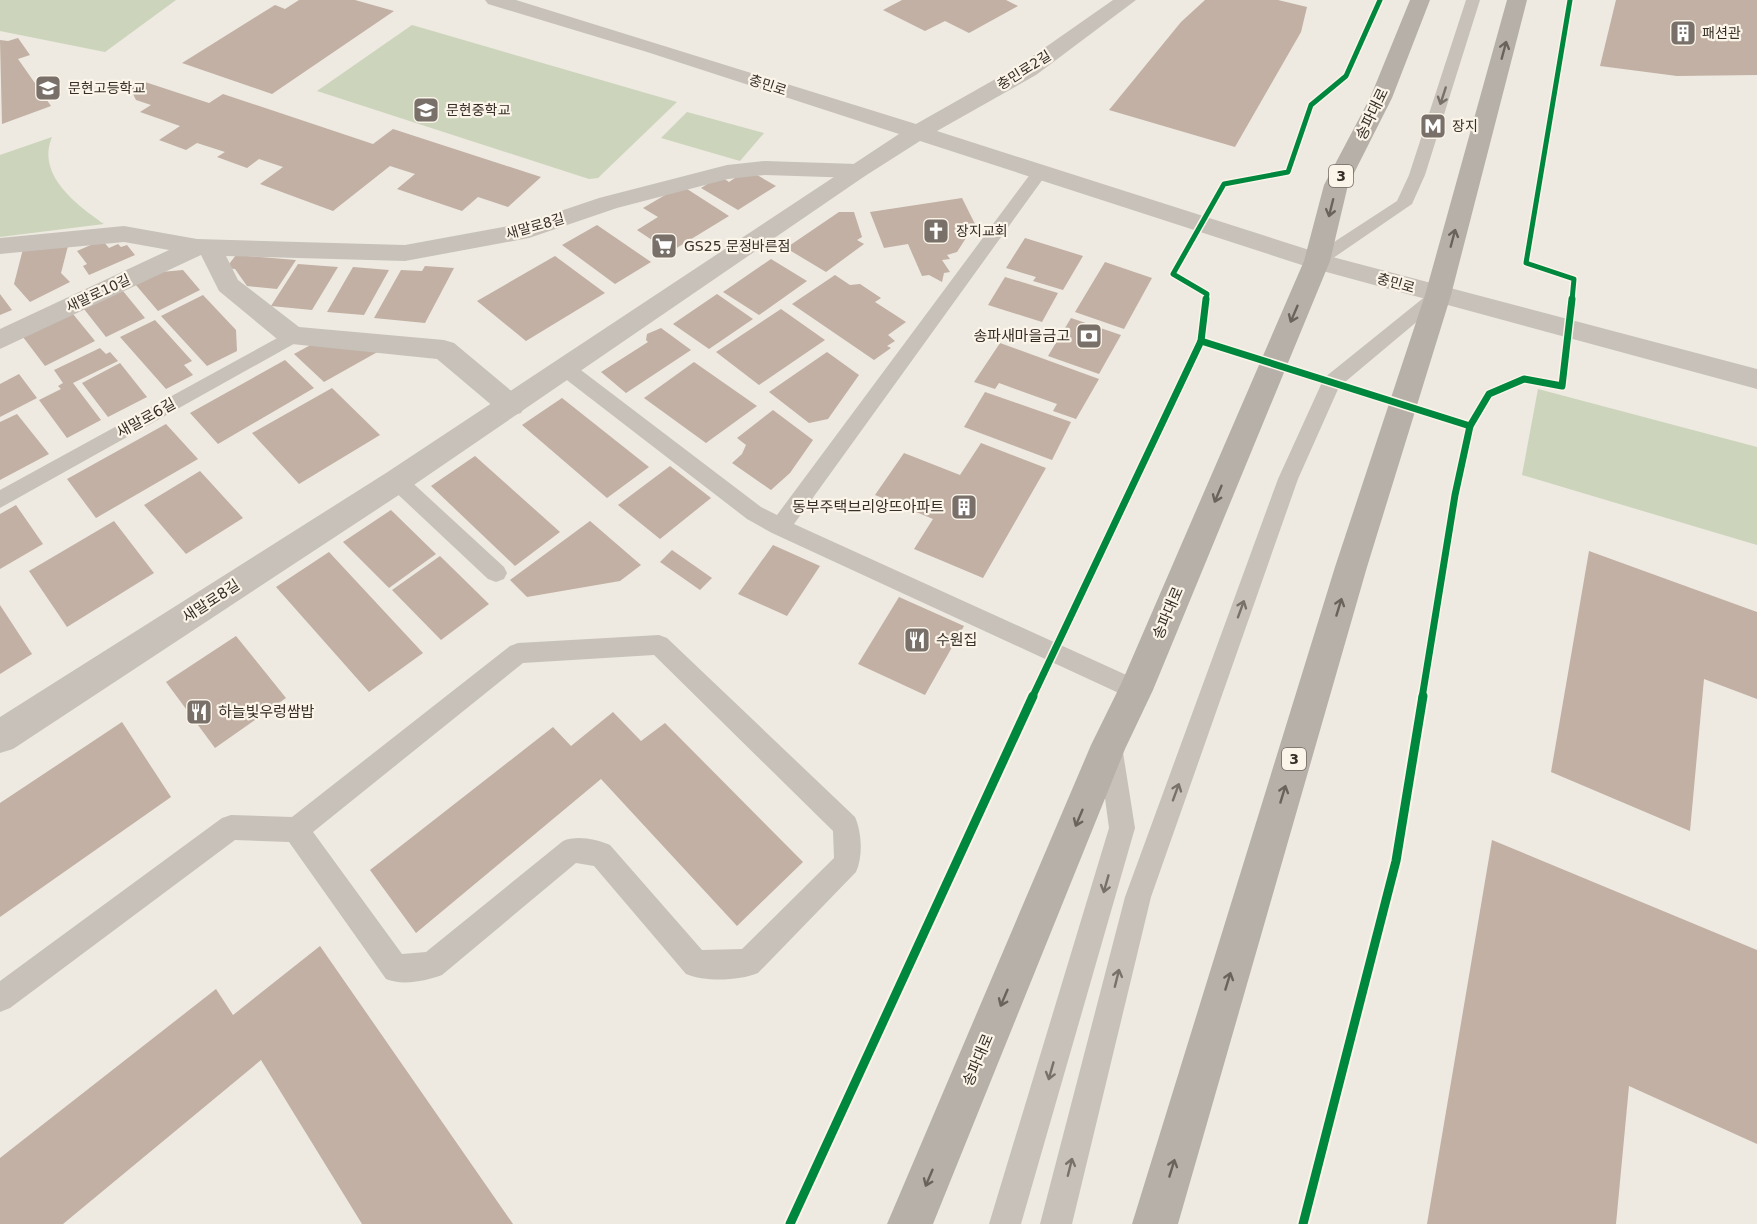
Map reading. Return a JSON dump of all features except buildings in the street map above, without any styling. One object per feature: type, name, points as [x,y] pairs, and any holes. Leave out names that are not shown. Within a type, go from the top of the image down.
[{"type":"main road","name":"송파대로","points":[[910,1224],[1109,745],[1136,690],[1317,261],[1336,185],[1381,98],[1420,0]]},
{"type":"main road","name":"3","points":[[1155,1224],[1351,567],[1438,295],[1518,0]]},
{"type":"street","name":"충민로","points":[[495,0],[654,48],[1317,261],[1757,379]]},
{"type":"street","name":"충민로2길","points":[[917,133],[1028,70],[1126,0]]},
{"type":"street","name":"새말로8길","points":[[0,737],[511,406],[857,171],[917,133]]},
{"type":"street","name":"새말로8길","points":[[0,246],[124,234],[203,247],[405,253],[529,230],[608,202],[727,172],[765,168],[857,171]]},
{"type":"street","points":[[203,247],[228,285],[292,336],[444,350],[511,406]]},
{"type":"street","name":"새말로10길","points":[[0,340],[203,247]]},
{"type":"lane","points":[[1317,261],[1404,204],[1417,175],[1473,0]]},
{"type":"lane","points":[[780,527],[1040,172]]},
{"type":"lane","points":[[1056,1224],[1138,897],[1288,479],[1331,384],[1438,295]]},
{"type":"lane","name":"새말로6길","points":[[0,500],[292,336]]},
{"type":"lane","points":[[566,369],[754,513],[1136,690]]},
{"type":"lane","points":[[397,481],[496,573]]},
{"type":"lane","points":[[0,998],[231,827],[296,830],[518,653],[659,645],[846,826],[847,863],[748,963],[696,964],[601,854],[572,850],[432,965],[396,969],[296,830]]},
{"type":"lane","points":[[1005,1224],[1122,828],[1109,745]]},
{"type":"green space","points":[[0,0],[176,0],[105,52],[0,31]]},
{"type":"green space","points":[[412,25],[677,102],[598,178],[589,179],[317,91]]},
{"type":"green space","points":[[687,112],[764,133],[740,161],[661,138]]},
{"type":"green space","points":[[52,137],[49,151],[54,176],[71,198],[104,224],[0,237],[0,155]]},
{"type":"green space","points":[[1538,389],[1757,447],[1757,545],[1522,475]]},
{"type":"cycle path","points":[[790,1224],[1053,652],[1201,341],[1207,294],[1173,274],[1224,184],[1288,172],[1311,105],[1346,76],[1380,0]]},
{"type":"cycle path","points":[[1303,1224],[1396,861],[1455,495],[1470,426],[1489,394],[1524,379],[1562,386],[1574,279],[1526,263],[1570,0]]},
{"type":"cycle path","points":[[1201,341],[1470,426]]},
{"type":"place","name":"패션관","points":[[1683,33]]},
{"type":"place","name":"문현고등학교","points":[[48,88]]},
{"type":"place","name":"문현중학교","points":[[426,110]]},
{"type":"place","name":"장지","points":[[1433,126]]},
{"type":"place","name":"장지교회","points":[[936,231]]},
{"type":"place","name":"GS25 문정바른점","points":[[664,246]]},
{"type":"place","name":"송파새마을금고","points":[[1089,336]]},
{"type":"place","name":"동부주택브리앙뜨아파트","points":[[964,507]]},
{"type":"place","name":"수원집","points":[[917,640]]},
{"type":"place","name":"하늘빛우렁쌈밥","points":[[199,712]]}]
